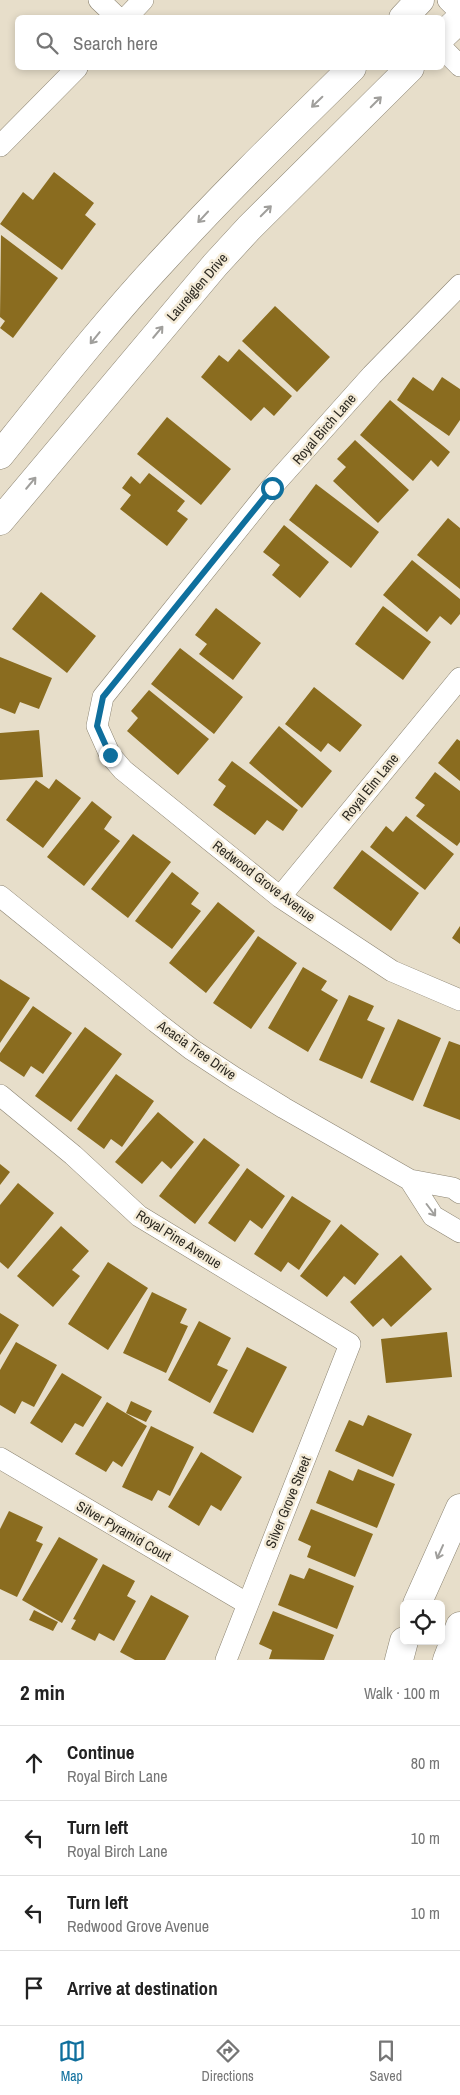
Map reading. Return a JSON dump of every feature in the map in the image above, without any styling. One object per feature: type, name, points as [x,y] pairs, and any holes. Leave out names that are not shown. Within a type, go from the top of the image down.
[{"type":"street","points":[[99,0],[115,15]]},
{"type":"street","points":[[129,15],[144,0]]},
{"type":"street","points":[[448,0],[460,12]]},
{"type":"street","points":[[445,33],[460,19]]},
{"type":"street","points":[[445,51],[460,66]]},
{"type":"street","points":[[0,146],[75,70]]},
{"type":"street","points":[[0,455],[106,324],[164,258],[261,157],[350,70]]},
{"type":"street","name":"Laurelglen Drive","points":[[0,521],[249,228],[408,70]]},
{"type":"street","name":"Royal Birch Lane","points":[[97,726],[103,697],[272,488],[372,375],[460,285]]},
{"type":"street","name":"Royal Elm Lane","points":[[280,897],[460,678]]},
{"type":"street","name":"Redwood Grove Avenue","points":[[97,726],[110,755],[123,770],[280,897],[392,971],[460,1000]]},
{"type":"street","name":"Acacia Tree Drive","points":[[0,896],[191,1049],[284,1108],[410,1180],[453,1188],[460,1192]]},
{"type":"street","name":"Royal Pine Avenue","points":[[0,1095],[73,1155],[139,1216],[350,1344]]},
{"type":"street","name":"Acacia Tree Drive","points":[[410,1180],[433,1216],[460,1232]]},
{"type":"street","name":"Silver Grove Street","points":[[226,1660],[350,1344]]},
{"type":"street","name":"Silver Pyramid Court","points":[[0,1458],[248,1604]]},
{"type":"street","points":[[419,1600],[460,1508]]},
{"type":"street","points":[[447,1660],[460,1626]]},
{"type":"street","points":[[399,1660],[403,1645]]},
{"type":"building","points":[[54,172],[94,203],[85,215],[96,224],[62,270],[0,224],[23,192],[33,200]]},
{"type":"building","points":[[1,235],[58,278],[13,338],[0,328],[5,321],[0,317]]},
{"type":"building","points":[[275,306],[330,357],[297,392],[242,341]]},
{"type":"building","points":[[239,349],[292,396],[274,416],[264,407],[251,421],[201,377],[219,355],[228,362]]},
{"type":"building","points":[[413,377],[433,391],[442,377],[460,389],[460,420],[449,436],[397,400]]},
{"type":"building","points":[[390,400],[450,452],[438,467],[431,460],[413,481],[360,435]]},
{"type":"building","points":[[167,417],[231,469],[201,505],[137,454]]},
{"type":"building","points":[[355,440],[409,490],[378,523],[333,481],[346,467],[337,459]]},
{"type":"building","points":[[149,473],[185,501],[177,511],[188,519],[167,546],[120,509],[131,495],[122,488],[131,476],[140,484]]},
{"type":"building","points":[[316,484],[379,532],[351,568],[289,520]]},
{"type":"building","points":[[448,518],[460,528],[460,589],[417,555]]},
{"type":"building","points":[[284,525],[329,562],[300,598],[272,575],[280,565],[263,552]]},
{"type":"building","points":[[412,560],[460,599],[460,614],[451,625],[440,616],[427,632],[383,595]]},
{"type":"building","points":[[41,592],[96,636],[67,673],[12,629]]},
{"type":"building","points":[[383,606],[431,642],[403,680],[355,644]]},
{"type":"building","points":[[216,608],[261,643],[233,680],[199,654],[207,644],[195,635]]},
{"type":"building","points":[[180,648],[243,697],[214,734],[151,684]]},
{"type":"building","points":[[0,657],[52,678],[39,709],[20,702],[15,714],[0,708]]},
{"type":"building","points":[[314,687],[362,725],[340,752],[328,743],[321,752],[285,724]]},
{"type":"building","points":[[149,690],[209,739],[178,775],[127,731],[138,718],[131,711]]},
{"type":"building","points":[[279,726],[332,771],[302,808],[249,763]]},
{"type":"building","points":[[39,730],[43,777],[0,780],[0,733]]},
{"type":"building","points":[[457,739],[460,741],[460,781],[438,763]]},
{"type":"building","points":[[232,761],[298,810],[283,831],[267,820],[255,835],[213,805],[226,786],[218,780]]},
{"type":"building","points":[[435,772],[460,791],[460,842],[457,846],[416,816],[425,805],[415,798]]},
{"type":"building","points":[[56,779],[81,798],[43,848],[6,820],[36,780],[49,789]]},
{"type":"building","points":[[92,801],[112,817],[104,829],[120,841],[84,886],[47,857]]},
{"type":"building","points":[[406,816],[454,854],[425,890],[370,847],[386,826],[393,832]]},
{"type":"building","points":[[133,834],[171,862],[128,918],[91,889]]},
{"type":"building","points":[[362,850],[419,893],[391,931],[333,888]]},
{"type":"building","points":[[172,872],[199,893],[191,904],[201,911],[172,949],[135,921]]},
{"type":"building","points":[[218,902],[255,931],[206,993],[169,963]]},
{"type":"building","points":[[460,926],[460,944],[452,938]]},
{"type":"building","points":[[258,936],[297,963],[251,1029],[213,1003]]},
{"type":"building","points":[[303,967],[327,981],[321,990],[338,1000],[308,1052],[268,1028]]},
{"type":"building","points":[[0,979],[30,998],[0,1043]]},
{"type":"building","points":[[349,995],[374,1006],[367,1020],[385,1028],[362,1079],[319,1060]]},
{"type":"building","points":[[33,1006],[72,1033],[43,1074],[31,1066],[24,1077],[0,1061],[0,1053]]},
{"type":"building","points":[[398,1019],[441,1038],[413,1101],[370,1082]]},
{"type":"building","points":[[85,1027],[122,1054],[71,1122],[35,1096]]},
{"type":"building","points":[[449,1041],[460,1045],[460,1120],[423,1106]]},
{"type":"building","points":[[116,1074],[154,1101],[122,1147],[111,1139],[104,1149],[77,1129]]},
{"type":"building","points":[[158,1112],[194,1142],[171,1169],[162,1161],[142,1184],[115,1162]]},
{"type":"building","points":[[204,1138],[240,1165],[195,1224],[159,1196]]},
{"type":"building","points":[[0,1164],[10,1172],[0,1185]]},
{"type":"building","points":[[247,1168],[285,1196],[262,1229],[250,1220],[235,1242],[208,1223]]},
{"type":"building","points":[[18,1183],[54,1213],[8,1269],[0,1262],[0,1205]]},
{"type":"building","points":[[292,1196],[331,1221],[299,1270],[288,1262],[281,1272],[254,1254]]},
{"type":"building","points":[[341,1224],[379,1254],[355,1285],[344,1276],[327,1297],[300,1276]]},
{"type":"building","points":[[61,1226],[89,1251],[72,1270],[80,1276],[53,1307],[17,1276]]},
{"type":"building","points":[[401,1255],[432,1289],[391,1327],[383,1318],[373,1327],[350,1302]]},
{"type":"building","points":[[108,1262],[148,1288],[108,1350],[68,1324]]},
{"type":"building","points":[[152,1292],[187,1309],[180,1323],[188,1326],[166,1373],[123,1353]]},
{"type":"building","points":[[0,1313],[19,1325],[0,1355]]},
{"type":"building","points":[[199,1321],[231,1338],[217,1365],[228,1370],[210,1403],[168,1380]]},
{"type":"building","points":[[447,1332],[452,1377],[386,1383],[381,1339]]},
{"type":"building","points":[[16,1342],[57,1365],[34,1407],[22,1401],[15,1414],[0,1405],[0,1370]]},
{"type":"building","points":[[247,1347],[287,1367],[253,1433],[213,1413]]},
{"type":"building","points":[[62,1373],[102,1397],[83,1427],[75,1423],[62,1443],[30,1423]]},
{"type":"building","points":[[131,1401],[152,1411],[146,1422],[126,1413]]},
{"type":"building","points":[[107,1402],[147,1426],[122,1467],[113,1461],[106,1472],[75,1454]]},
{"type":"building","points":[[368,1415],[412,1434],[393,1477],[335,1451],[349,1420],[363,1426]]},
{"type":"building","points":[[151,1426],[194,1447],[170,1496],[158,1490],[152,1501],[122,1487]]},
{"type":"building","points":[[201,1452],[242,1477],[221,1511],[211,1505],[199,1526],[168,1507]]},
{"type":"building","points":[[358,1469],[395,1484],[377,1528],[316,1503],[329,1470],[353,1481]]},
{"type":"building","points":[[311,1509],[373,1534],[355,1577],[307,1557],[311,1546],[298,1540]]},
{"type":"building","points":[[9,1511],[43,1527],[36,1541],[43,1544],[17,1597],[0,1589],[0,1529]]},
{"type":"building","points":[[59,1537],[98,1559],[62,1623],[22,1600]]},
{"type":"building","points":[[103,1564],[135,1581],[127,1596],[136,1601],[114,1641],[99,1633],[95,1641],[71,1629],[76,1620],[73,1619]]},
{"type":"building","points":[[309,1568],[354,1586],[337,1629],[278,1605],[290,1574],[304,1579]]},
{"type":"building","points":[[151,1595],[189,1616],[165,1660],[135,1660],[120,1652]]},
{"type":"building","points":[[34,1610],[58,1622],[53,1631],[29,1620]]},
{"type":"building","points":[[273,1611],[334,1635],[324,1660],[269,1659],[272,1650],[259,1644]]},
{"type":"route","points":[[110,755],[97,726],[103,697],[272,488]]}]
